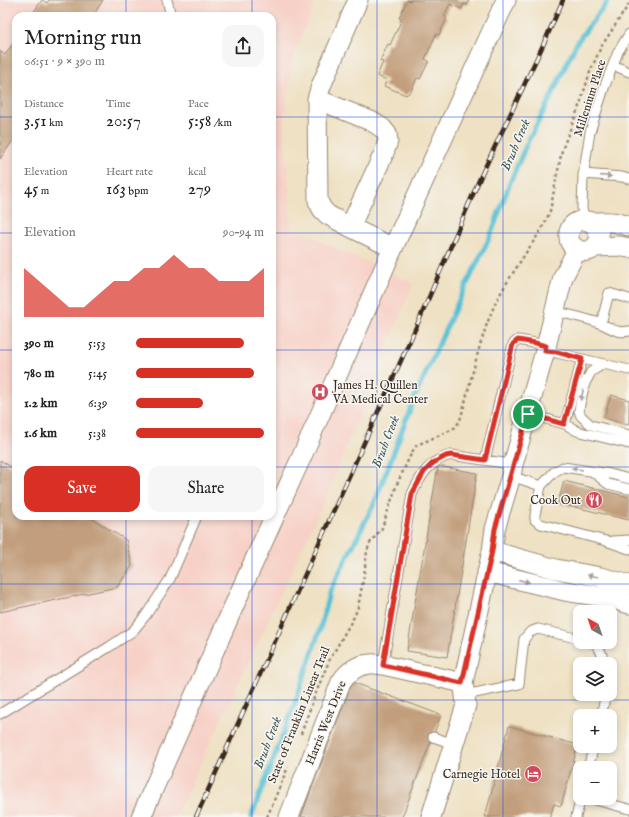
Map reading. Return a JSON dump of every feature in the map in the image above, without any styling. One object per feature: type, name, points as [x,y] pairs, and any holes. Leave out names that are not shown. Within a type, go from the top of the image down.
[{"type":"street","points":[[358,0],[321,86],[317,99],[318,201],[322,209],[328,215],[393,248]]},
{"type":"street","points":[[276,513],[393,248],[506,0]]},
{"type":"street","points":[[317,99],[373,122],[382,128],[387,134],[388,141],[384,153],[350,227]]},
{"type":"street","points":[[629,226],[616,223],[579,221],[576,222],[569,231],[569,240],[572,246],[586,248],[620,246],[629,248]]},
{"type":"street","points":[[431,817],[466,705],[464,689],[492,551],[495,529],[546,349],[563,277],[586,248],[598,242],[599,231],[596,226],[588,221]]},
{"type":"street","points":[[141,817],[273,520]]},
{"type":"street","points":[[492,551],[556,569],[601,577],[629,585]]},
{"type":"street","points":[[487,572],[565,591],[610,598],[629,604]]},
{"type":"street","name":"Harris West Drive","points":[[289,817],[341,682],[345,675],[352,669],[371,664],[383,665],[464,689]]},
{"type":"lane","points":[[167,0],[170,12]]},
{"type":"lane","name":"Millenium Place","points":[[588,221],[582,209],[583,174],[590,132],[604,88],[618,52],[629,34]]},
{"type":"lane","points":[[613,66],[629,72]]},
{"type":"lane","points":[[583,174],[622,177],[629,179]]},
{"type":"lane","points":[[601,324],[609,292],[629,299]]},
{"type":"lane","points":[[555,311],[601,324],[612,330],[627,333]]},
{"type":"lane","points":[[485,460],[513,344],[518,340],[535,343],[546,349],[582,359],[629,370]]},
{"type":"lane","points":[[564,424],[582,359]]},
{"type":"lane","points":[[603,364],[591,372],[586,383],[580,404],[581,416],[591,425],[629,435]]},
{"type":"lane","points":[[528,414],[564,424],[577,431],[629,444]]},
{"type":"lane","points":[[383,665],[412,494],[417,482],[424,472],[433,463],[451,455],[504,463],[512,471],[541,486]]},
{"type":"lane","points":[[629,479],[610,474],[563,467],[554,472],[541,486],[535,515],[535,520],[541,524],[629,548]]},
{"type":"lane","points":[[592,471],[608,484],[629,489]]},
{"type":"lane","points":[[0,714],[109,647],[132,630],[146,616],[170,579],[195,520]]},
{"type":"lane","points":[[606,541],[629,540]]},
{"type":"lane","points":[[464,689],[519,684],[524,639],[530,632],[538,629],[573,637]]},
{"type":"lane","points":[[433,737],[454,744]]},
{"type":"lane","points":[[576,817],[579,805]]},
{"type":"lane","points":[[614,805],[629,809]]},
{"type":"path","name":"State of Franklin Linear Trail","points":[[300,738],[315,694],[329,661],[358,607],[368,547],[382,528],[398,484],[412,452],[417,445],[456,427],[460,420],[486,328],[497,302],[510,277],[547,219],[550,211],[562,150],[580,104],[590,72],[601,47],[629,4]]},
{"type":"path","name":"State of Franklin Linear Trail","points":[[266,817],[288,766]]},
{"type":"shaded area","name":"James H. Quillen VA Medical Center","points":[[0,0],[316,0],[293,58],[284,123],[291,228],[413,283],[325,500],[175,817],[0,817]]},
{"type":"building","points":[[42,0],[47,3],[49,0],[103,0],[96,12],[34,12]]},
{"type":"building","points":[[407,0],[469,0],[467,5],[464,4],[461,9],[450,4],[444,16],[447,18],[439,35],[436,34],[425,59],[429,61],[420,79],[417,78],[411,91],[406,95],[384,86],[387,80],[377,76],[383,62],[380,61],[388,44],[390,45],[402,19],[399,18]]},
{"type":"building","points":[[12,45],[12,142],[0,159],[0,51],[5,55]]},
{"type":"building","points":[[611,395],[629,400],[629,425],[604,418]]},
{"type":"building","points":[[0,460],[12,468],[12,520],[94,520],[126,540],[132,566],[117,587],[0,612]]},
{"type":"building","points":[[438,466],[477,473],[447,657],[407,651]]},
{"type":"building","name":"Cook Out","points":[[564,481],[629,497],[629,520],[558,503]]},
{"type":"building","points":[[352,682],[441,715],[402,817],[301,817]]},
{"type":"building","name":"Carnegie Hotel","points":[[509,726],[573,744],[573,753],[576,753],[561,806],[554,804],[550,817],[485,817]]},
{"type":"waterway","name":"Brush Creek","points":[[251,817],[294,706],[320,629],[329,593],[374,504],[414,399],[459,300],[490,237],[511,180],[528,141],[577,42],[609,0]]},
{"type":"railway","points":[[196,817],[421,316],[480,178],[563,0]]},
{"type":"place","name":"James H. Quillen VA Medical Center","points":[[320,392]]},
{"type":"place","name":"Cook Out","points":[[594,500]]},
{"type":"place","name":"Carnegie Hotel","points":[[533,774]]},
{"type":"route","points":[[518,340],[546,346],[545,351],[557,352],[582,359],[564,424],[528,414],[495,529],[492,551],[462,683],[383,665],[412,494],[417,482],[433,463],[446,456],[451,455],[485,460],[513,344],[518,340]]}]
